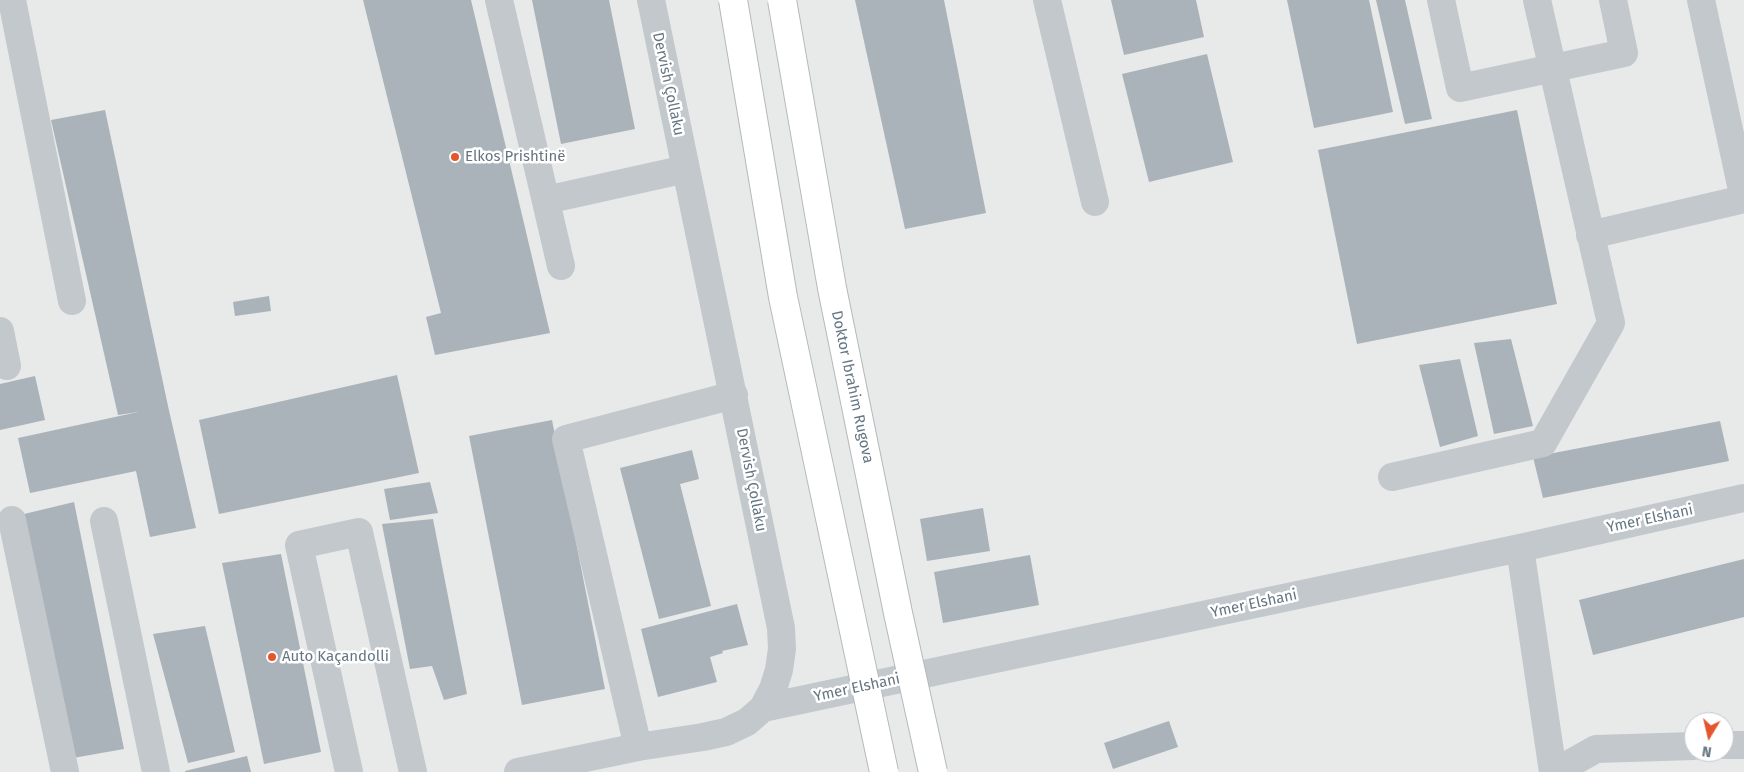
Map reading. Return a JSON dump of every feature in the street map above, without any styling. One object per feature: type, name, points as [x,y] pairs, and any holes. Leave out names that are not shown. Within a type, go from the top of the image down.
[{"type":"highway","points":[[733,0],[783,297],[884,772]]},
{"type":"highway","name":"Doktor Ibrahim Rugova","points":[[782,0],[832,288],[898,613],[933,772]]},
{"type":"street","points":[[12,0],[72,301]]},
{"type":"street","points":[[499,0],[561,266]]},
{"type":"street","name":"Dervish Çollaku","points":[[518,772],[638,747],[726,732],[747,722],[763,708],[773,689],[779,670],[782,649],[781,628],[651,0]]},
{"type":"street","points":[[1047,0],[1095,202]]},
{"type":"street","points":[[1441,0],[1460,88],[1624,53],[1613,0]]},
{"type":"street","points":[[1392,477],[1543,443],[1611,323],[1537,0]]},
{"type":"street","points":[[1590,235],[1744,199],[1701,0]]},
{"type":"street","points":[[546,200],[686,169]]},
{"type":"street","points":[[0,331],[8,366]]},
{"type":"street","points":[[638,747],[566,438],[734,395]]},
{"type":"street","name":"Ymer Elshani","points":[[763,708],[1520,548],[1744,498]]},
{"type":"street","points":[[12,520],[65,772]]},
{"type":"street","points":[[104,521],[156,772]]},
{"type":"street","points":[[349,772],[299,545],[359,532],[413,772]]},
{"type":"street","points":[[1520,548],[1554,772],[1596,749],[1684,746]]},
{"type":"shaded area","points":[[0,0],[1744,0],[1744,772],[0,772]]},
{"type":"building","name":"Elkos Prishtinë","points":[[363,0],[471,0],[550,333],[435,355],[426,317],[441,313]]},
{"type":"building","points":[[532,0],[609,0],[635,129],[561,144]]},
{"type":"building","points":[[855,0],[944,0],[986,213],[905,229]]},
{"type":"building","points":[[1111,0],[1196,0],[1204,37],[1124,55]]},
{"type":"building","points":[[1287,0],[1369,0],[1393,112],[1314,128]]},
{"type":"building","points":[[1376,0],[1405,0],[1432,119],[1405,124]]},
{"type":"building","points":[[1207,54],[1233,162],[1149,182],[1122,74]]},
{"type":"building","points":[[105,110],[196,528],[150,537],[136,471],[30,493],[18,438],[138,412],[118,415],[51,120]]},
{"type":"building","points":[[1517,110],[1557,304],[1357,344],[1318,150]]},
{"type":"building","points":[[269,296],[271,311],[235,316],[233,302]]},
{"type":"building","points":[[1511,339],[1533,426],[1494,434],[1474,343]]},
{"type":"building","points":[[1460,359],[1478,436],[1440,447],[1419,365]]},
{"type":"building","points":[[397,375],[419,473],[219,514],[199,420]]},
{"type":"building","points":[[35,376],[45,420],[0,430],[0,384]]},
{"type":"building","points":[[552,420],[605,689],[522,705],[469,436]]},
{"type":"building","points":[[1720,421],[1729,461],[1543,498],[1533,457]]},
{"type":"building","points":[[692,450],[699,479],[680,484],[711,606],[659,619],[620,468]]},
{"type":"building","points":[[430,482],[438,513],[390,520],[384,489]]},
{"type":"building","points":[[74,502],[124,749],[73,758],[20,515]]},
{"type":"building","points":[[983,508],[990,551],[927,561],[920,519]]},
{"type":"building","points":[[433,519],[467,694],[444,700],[432,666],[410,669],[382,524]]},
{"type":"building","name":"Auto Kaçandolli","points":[[281,554],[321,752],[264,764],[222,563]]},
{"type":"building","points":[[1030,555],[1039,605],[943,623],[934,572]]},
{"type":"building","points":[[1744,559],[1744,617],[1593,655],[1579,600]]},
{"type":"building","points":[[737,604],[748,645],[722,651],[723,653],[710,657],[717,682],[658,697],[641,629]]},
{"type":"building","points":[[205,626],[235,752],[188,763],[153,634]]},
{"type":"building","points":[[1169,721],[1178,747],[1113,769],[1104,743]]},
{"type":"building","points":[[247,756],[251,772],[185,772],[185,771]]},
{"type":"place","name":"Elkos Prishtinë","points":[[455,157]]},
{"type":"place","name":"Auto Kaçandolli","points":[[272,657]]}]
